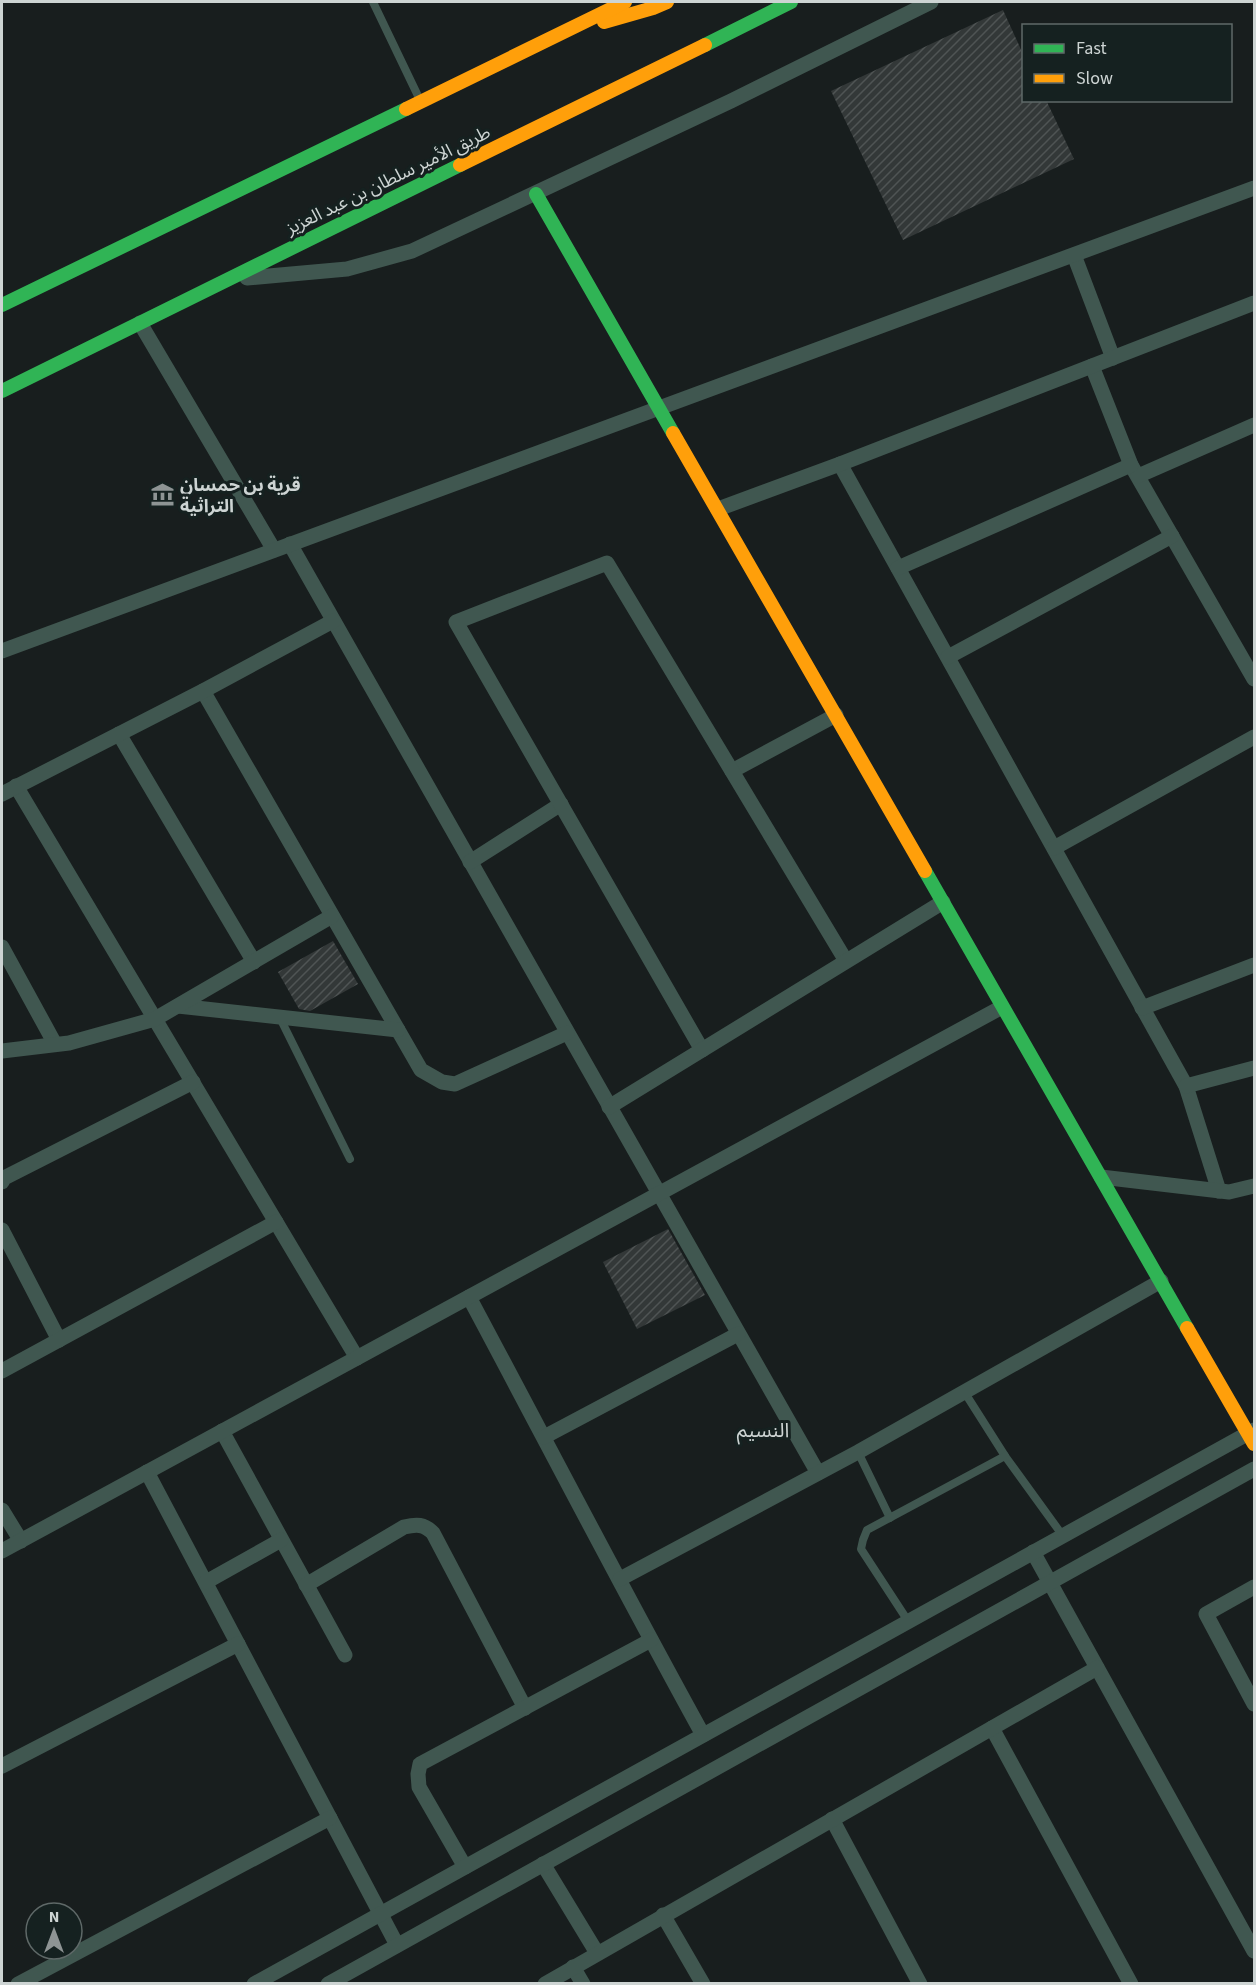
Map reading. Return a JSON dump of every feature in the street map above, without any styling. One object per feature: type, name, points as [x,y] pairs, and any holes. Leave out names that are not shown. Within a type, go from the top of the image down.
[{"type":"main road","points":[[2,305],[625,2]]},
{"type":"main road","points":[[560,33],[653,9],[667,2]]},
{"type":"main road","points":[[626,83],[766,2]]},
{"type":"main road","name":"طريق الأمير سلطان بن عبد العزيز","points":[[2,391],[791,2]]},
{"type":"main road","points":[[536,194],[942,902],[1252,1436]]},
{"type":"street","points":[[226,280],[347,269],[412,251],[741,96],[931,2]]},
{"type":"street","points":[[2,651],[1254,188]]},
{"type":"street","points":[[1074,255],[1113,358]]},
{"type":"street","points":[[718,509],[1254,303]]},
{"type":"street","points":[[140,323],[274,550]]},
{"type":"street","points":[[1092,366],[1134,471],[1254,679]]},
{"type":"street","points":[[898,568],[1134,471],[1254,425]]},
{"type":"street","points":[[840,464],[1186,1086],[1219,1191]]},
{"type":"street","points":[[948,657],[1172,536]]},
{"type":"street","points":[[290,544],[818,1473]]},
{"type":"street","points":[[702,1050],[456,622],[607,563],[846,961]]},
{"type":"street","points":[[2,794],[203,692],[333,621]]},
{"type":"street","points":[[203,692],[421,1070],[442,1082],[454,1084],[567,1033]]},
{"type":"street","points":[[732,771],[836,715]]},
{"type":"street","points":[[119,734],[254,962]]},
{"type":"street","points":[[1054,848],[1254,738]]},
{"type":"street","points":[[16,786],[357,1358]]},
{"type":"street","points":[[470,862],[561,804]]},
{"type":"street","points":[[609,1107],[942,902]]},
{"type":"street","points":[[2,1051],[69,1042],[155,1019],[333,916]]},
{"type":"street","points":[[2,946],[55,1044]]},
{"type":"street","points":[[1142,1008],[1254,965]]},
{"type":"street","points":[[178,1006],[398,1030]]},
{"type":"street","points":[[2,1551],[1002,1006]]},
{"type":"street","points":[[1186,1086],[1254,1068]]},
{"type":"street","points":[[2,1182],[4,1178],[193,1082]]},
{"type":"street","points":[[1101,1177],[1229,1192],[1254,1186]]},
{"type":"street","points":[[2,1371],[276,1222]]},
{"type":"street","points":[[2,1230],[59,1340]]},
{"type":"street","points":[[620,1579],[858,1452],[1161,1281]]},
{"type":"street","points":[[469,1297],[703,1735]]},
{"type":"street","points":[[544,1437],[738,1334]]},
{"type":"street","points":[[222,1431],[345,1655]]},
{"type":"street","points":[[254,1983],[1033,1552],[1252,1436]]},
{"type":"street","points":[[328,1983],[1254,1469]]},
{"type":"street","points":[[147,1472],[397,1945]]},
{"type":"street","points":[[2,1510],[21,1541]]},
{"type":"street","points":[[306,1585],[404,1527],[416,1524],[426,1527],[433,1533],[525,1708]]},
{"type":"street","points":[[206,1582],[281,1540]]},
{"type":"street","points":[[1033,1552],[1254,1951]]},
{"type":"street","points":[[1254,1587],[1206,1614],[1254,1704]]},
{"type":"street","points":[[465,1866],[419,1787],[420,1764],[651,1640]]},
{"type":"street","points":[[2,1766],[238,1644]]},
{"type":"street","points":[[545,1983],[1097,1668]]},
{"type":"street","points":[[992,1728],[1131,1983]]},
{"type":"street","points":[[18,1983],[330,1818]]},
{"type":"street","points":[[832,1819],[920,1983]]},
{"type":"street","points":[[543,1864],[597,1953]]},
{"type":"street","points":[[663,1916],[703,1983]]},
{"type":"street","points":[[573,1967],[583,1983]]},
{"type":"lane","points":[[373,2],[421,101]]},
{"type":"lane","points":[[279,1017],[350,1159]]},
{"type":"lane","points":[[964,1392],[1005,1456],[1063,1536]]},
{"type":"lane","points":[[858,1452],[890,1518]]},
{"type":"lane","points":[[908,1621],[861,1549],[867,1530],[1005,1456]]},
{"type":"building","points":[[1003,10],[1022,52],[1022,102],[1047,102],[1074,159],[903,240],[831,91]]},
{"type":"building","points":[[333,941],[358,984],[310,1011],[299,1009],[278,972]]},
{"type":"building","points":[[668,1229],[705,1295],[637,1329],[603,1262]]},
{"type":"traffic: fast","points":[[705,45],[791,2]]},
{"type":"traffic: fast","points":[[2,305],[406,109]]},
{"type":"traffic: fast","points":[[2,391],[460,165]]},
{"type":"traffic: fast","points":[[536,194],[673,433]]},
{"type":"traffic: fast","points":[[925,871],[1187,1328]]},
{"type":"traffic: slow","points":[[406,109],[625,2]]},
{"type":"traffic: slow","points":[[604,22],[667,2]]},
{"type":"traffic: slow","points":[[460,165],[705,45]]},
{"type":"traffic: slow","points":[[673,433],[925,871]]},
{"type":"traffic: slow","points":[[1187,1328],[1254,1444]]},
{"type":"place","name":"قرية بن حمسان التراثية","points":[[162,495]]},
{"type":"district","name":"النسيم","points":[[763,1430]]}]
